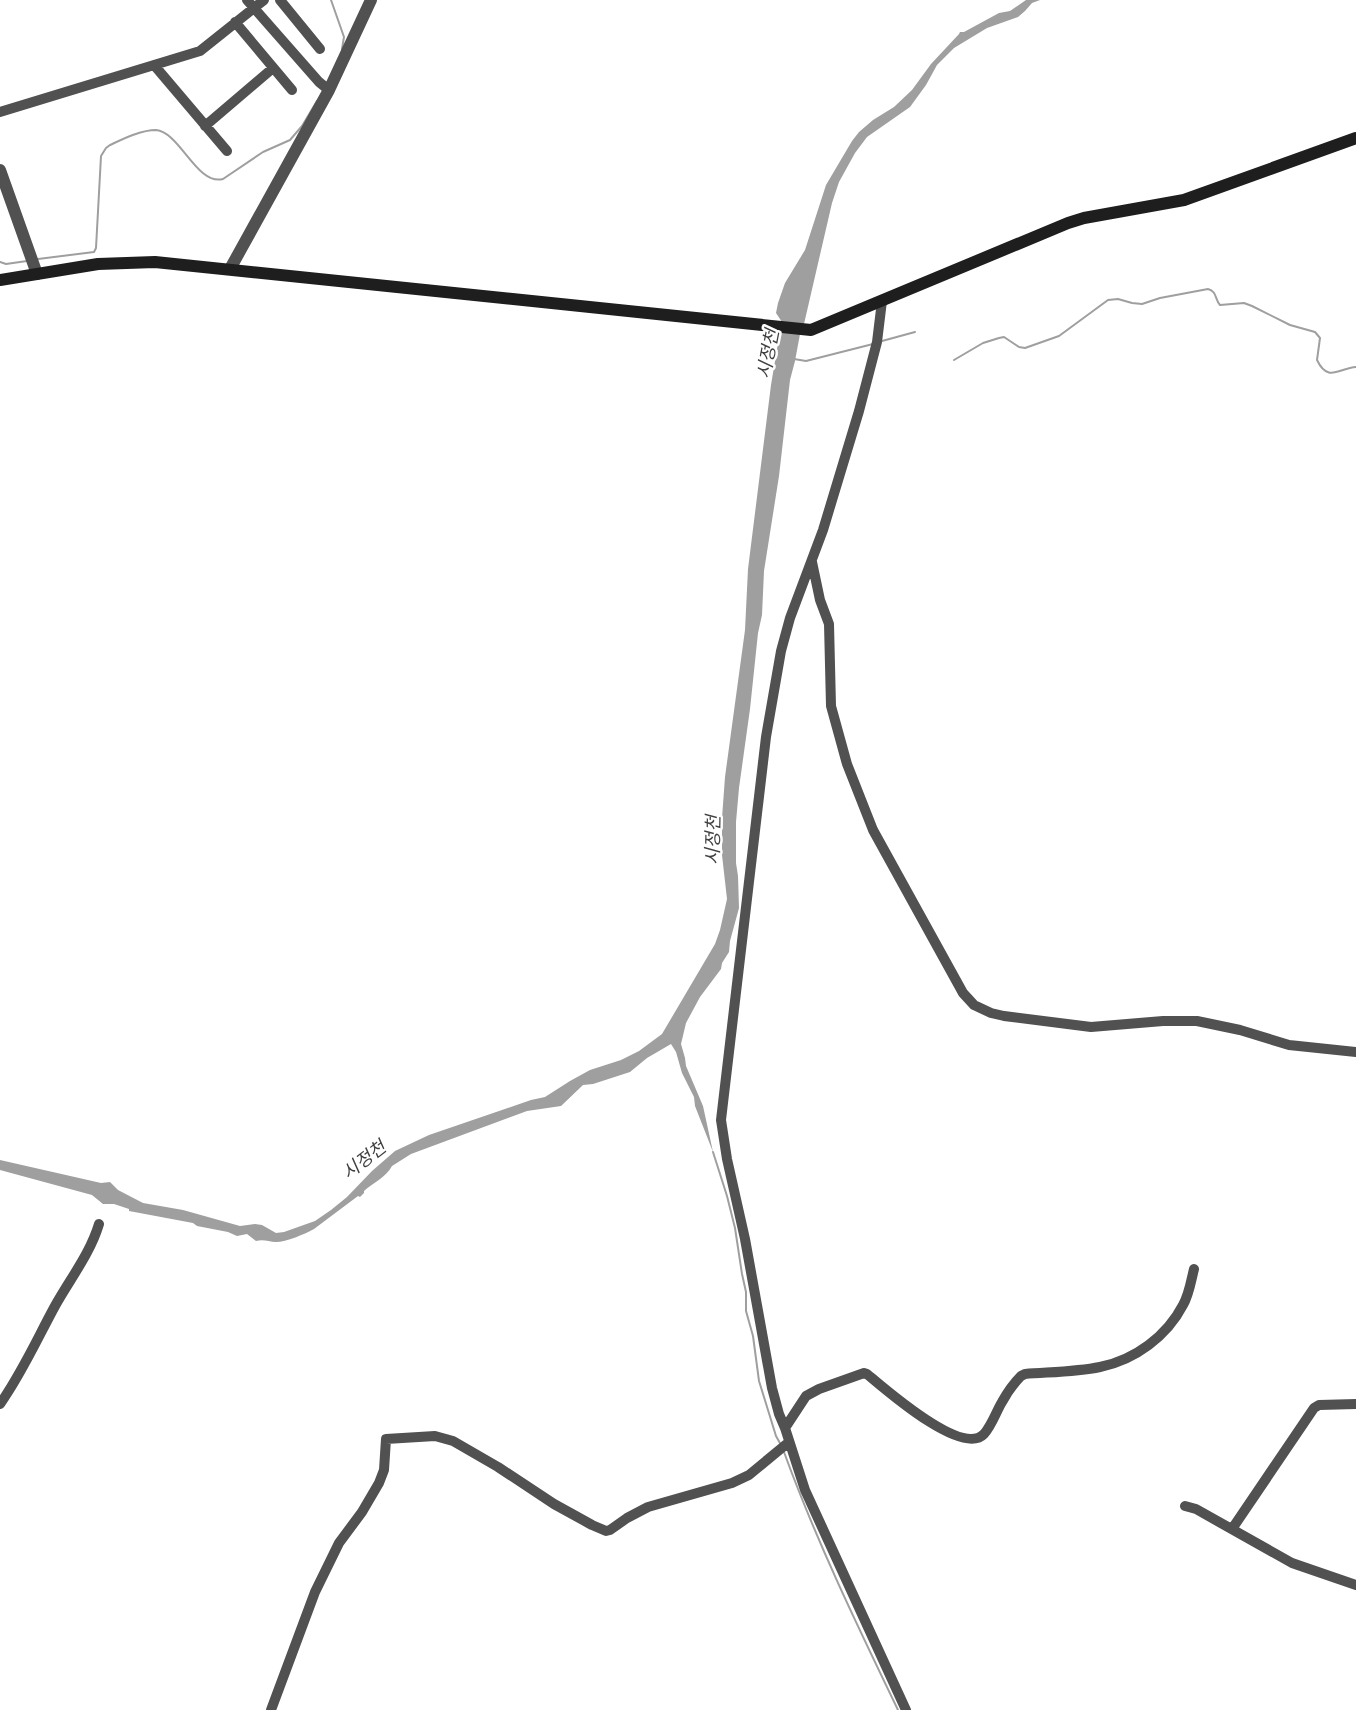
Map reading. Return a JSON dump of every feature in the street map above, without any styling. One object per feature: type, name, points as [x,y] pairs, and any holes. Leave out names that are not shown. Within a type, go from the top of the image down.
[{"type":"main road","points":[[0,280],[98,264],[155,262],[720,322],[816,329],[1068,223],[1184,200],[1356,138]]},
{"type":"street","points":[[0,112],[200,51],[235,22],[251,4],[264,0]]},
{"type":"street","points":[[280,0],[320,49]]},
{"type":"street","points":[[230,269],[329,90],[371,0]]},
{"type":"street","points":[[251,4],[319,82],[329,90]]},
{"type":"street","points":[[235,22],[292,90]]},
{"type":"street","points":[[154,65],[227,152]]},
{"type":"street","points":[[205,126],[273,68]]},
{"type":"street","points":[[0,170],[36,274]]},
{"type":"street","points":[[882,301],[878,342],[812,561],[785,635],[770,709],[721,1119],[727,1159],[746,1239],[772,1388],[779,1414],[805,1490],[906,1710]]},
{"type":"street","points":[[812,561],[820,600],[829,624],[831,706],[856,790],[889,861],[957,982],[974,1005],[1004,1016],[1092,1027],[1183,1020],[1203,1022],[1240,1029],[1289,1045],[1356,1052]]},
{"type":"street","points":[[0,1404],[21,1373],[55,1307],[83,1262],[99,1224]]},
{"type":"street","points":[[785,1428],[806,1396],[864,1373],[942,1430],[967,1439],[978,1438],[984,1434],[1002,1401],[1021,1376],[1100,1367],[1124,1359],[1154,1341],[1174,1321],[1185,1303],[1194,1269]]},
{"type":"street","points":[[1232,1529],[1314,1408],[1356,1404]]},
{"type":"street","points":[[271,1710],[315,1592],[339,1543],[362,1512],[379,1483],[384,1470],[386,1439],[435,1436],[453,1441],[554,1504],[606,1531],[648,1507],[732,1483],[749,1475],[789,1442]]},
{"type":"street","points":[[1185,1506],[1196,1509],[1292,1563],[1356,1585]]},
{"type":"shaded area","points":[[1026,0],[1040,0],[1032,3],[1018,17],[987,28],[954,48],[937,65],[910,107],[867,137],[839,182],[804,324],[782,322],[776,313],[785,283],[805,250],[826,185],[852,141],[873,120],[894,107],[912,90],[931,64],[960,32],[999,13],[1010,11]]},
{"type":"shaded area","points":[[780,331],[800,334],[790,380],[779,476],[764,571],[762,615],[739,788],[736,863],[739,908],[729,952],[721,969],[700,997],[686,1023],[681,1044],[686,1066],[703,1106],[713,1152],[695,1106],[694,1097],[671,1044],[647,1058],[630,1072],[583,1085],[561,1106],[527,1111],[411,1154],[392,1166],[360,1197],[358,1196],[314,1229],[280,1242],[256,1241],[247,1234],[237,1236],[193,1223],[129,1211],[129,1209],[114,1204],[103,1204],[92,1195],[0,1170],[0,1160],[101,1183],[110,1182],[118,1190],[143,1203],[183,1210],[240,1226],[255,1224],[262,1225],[276,1233],[284,1232],[315,1221],[331,1210],[395,1151],[429,1135],[545,1097],[590,1070],[621,1060],[639,1051],[662,1034],[715,944],[727,899],[722,855],[725,777],[745,630],[748,569]]},
{"type":"waterway","points":[[331,0],[344,37],[342,49]]},
{"type":"waterway","points":[[38,259],[94,252],[101,156],[110,145],[138,133],[156,130],[173,139],[205,175],[214,179],[223,179],[263,152],[290,140],[302,126],[317,101]]},
{"type":"waterway","points":[[0,262],[6,264],[27,261]]},
{"type":"waterway","points":[[954,360],[983,343],[999,338],[1004,337],[1019,347],[1025,348],[1059,336],[1108,300],[1118,299],[1142,304],[1160,298],[1208,289],[1213,292],[1220,305],[1244,303],[1290,325],[1315,332],[1320,338],[1317,360],[1325,371],[1330,373],[1356,367]]},
{"type":"waterway","points":[[882,341],[915,332]]},
{"type":"waterway","points":[[794,359],[806,361],[873,344]]},
{"type":"waterway","points":[[713,1152],[735,1228],[746,1292],[746,1311],[753,1336],[759,1381],[776,1436],[781,1445]]},
{"type":"waterway","points":[[784,1452],[823,1550],[898,1710]]},
{"type":"water label","name":"시정천","points":[[768,354]]},
{"type":"water label","name":"시정천","points":[[713,840]]},
{"type":"water label","name":"시정천","points":[[364,1160]]}]
